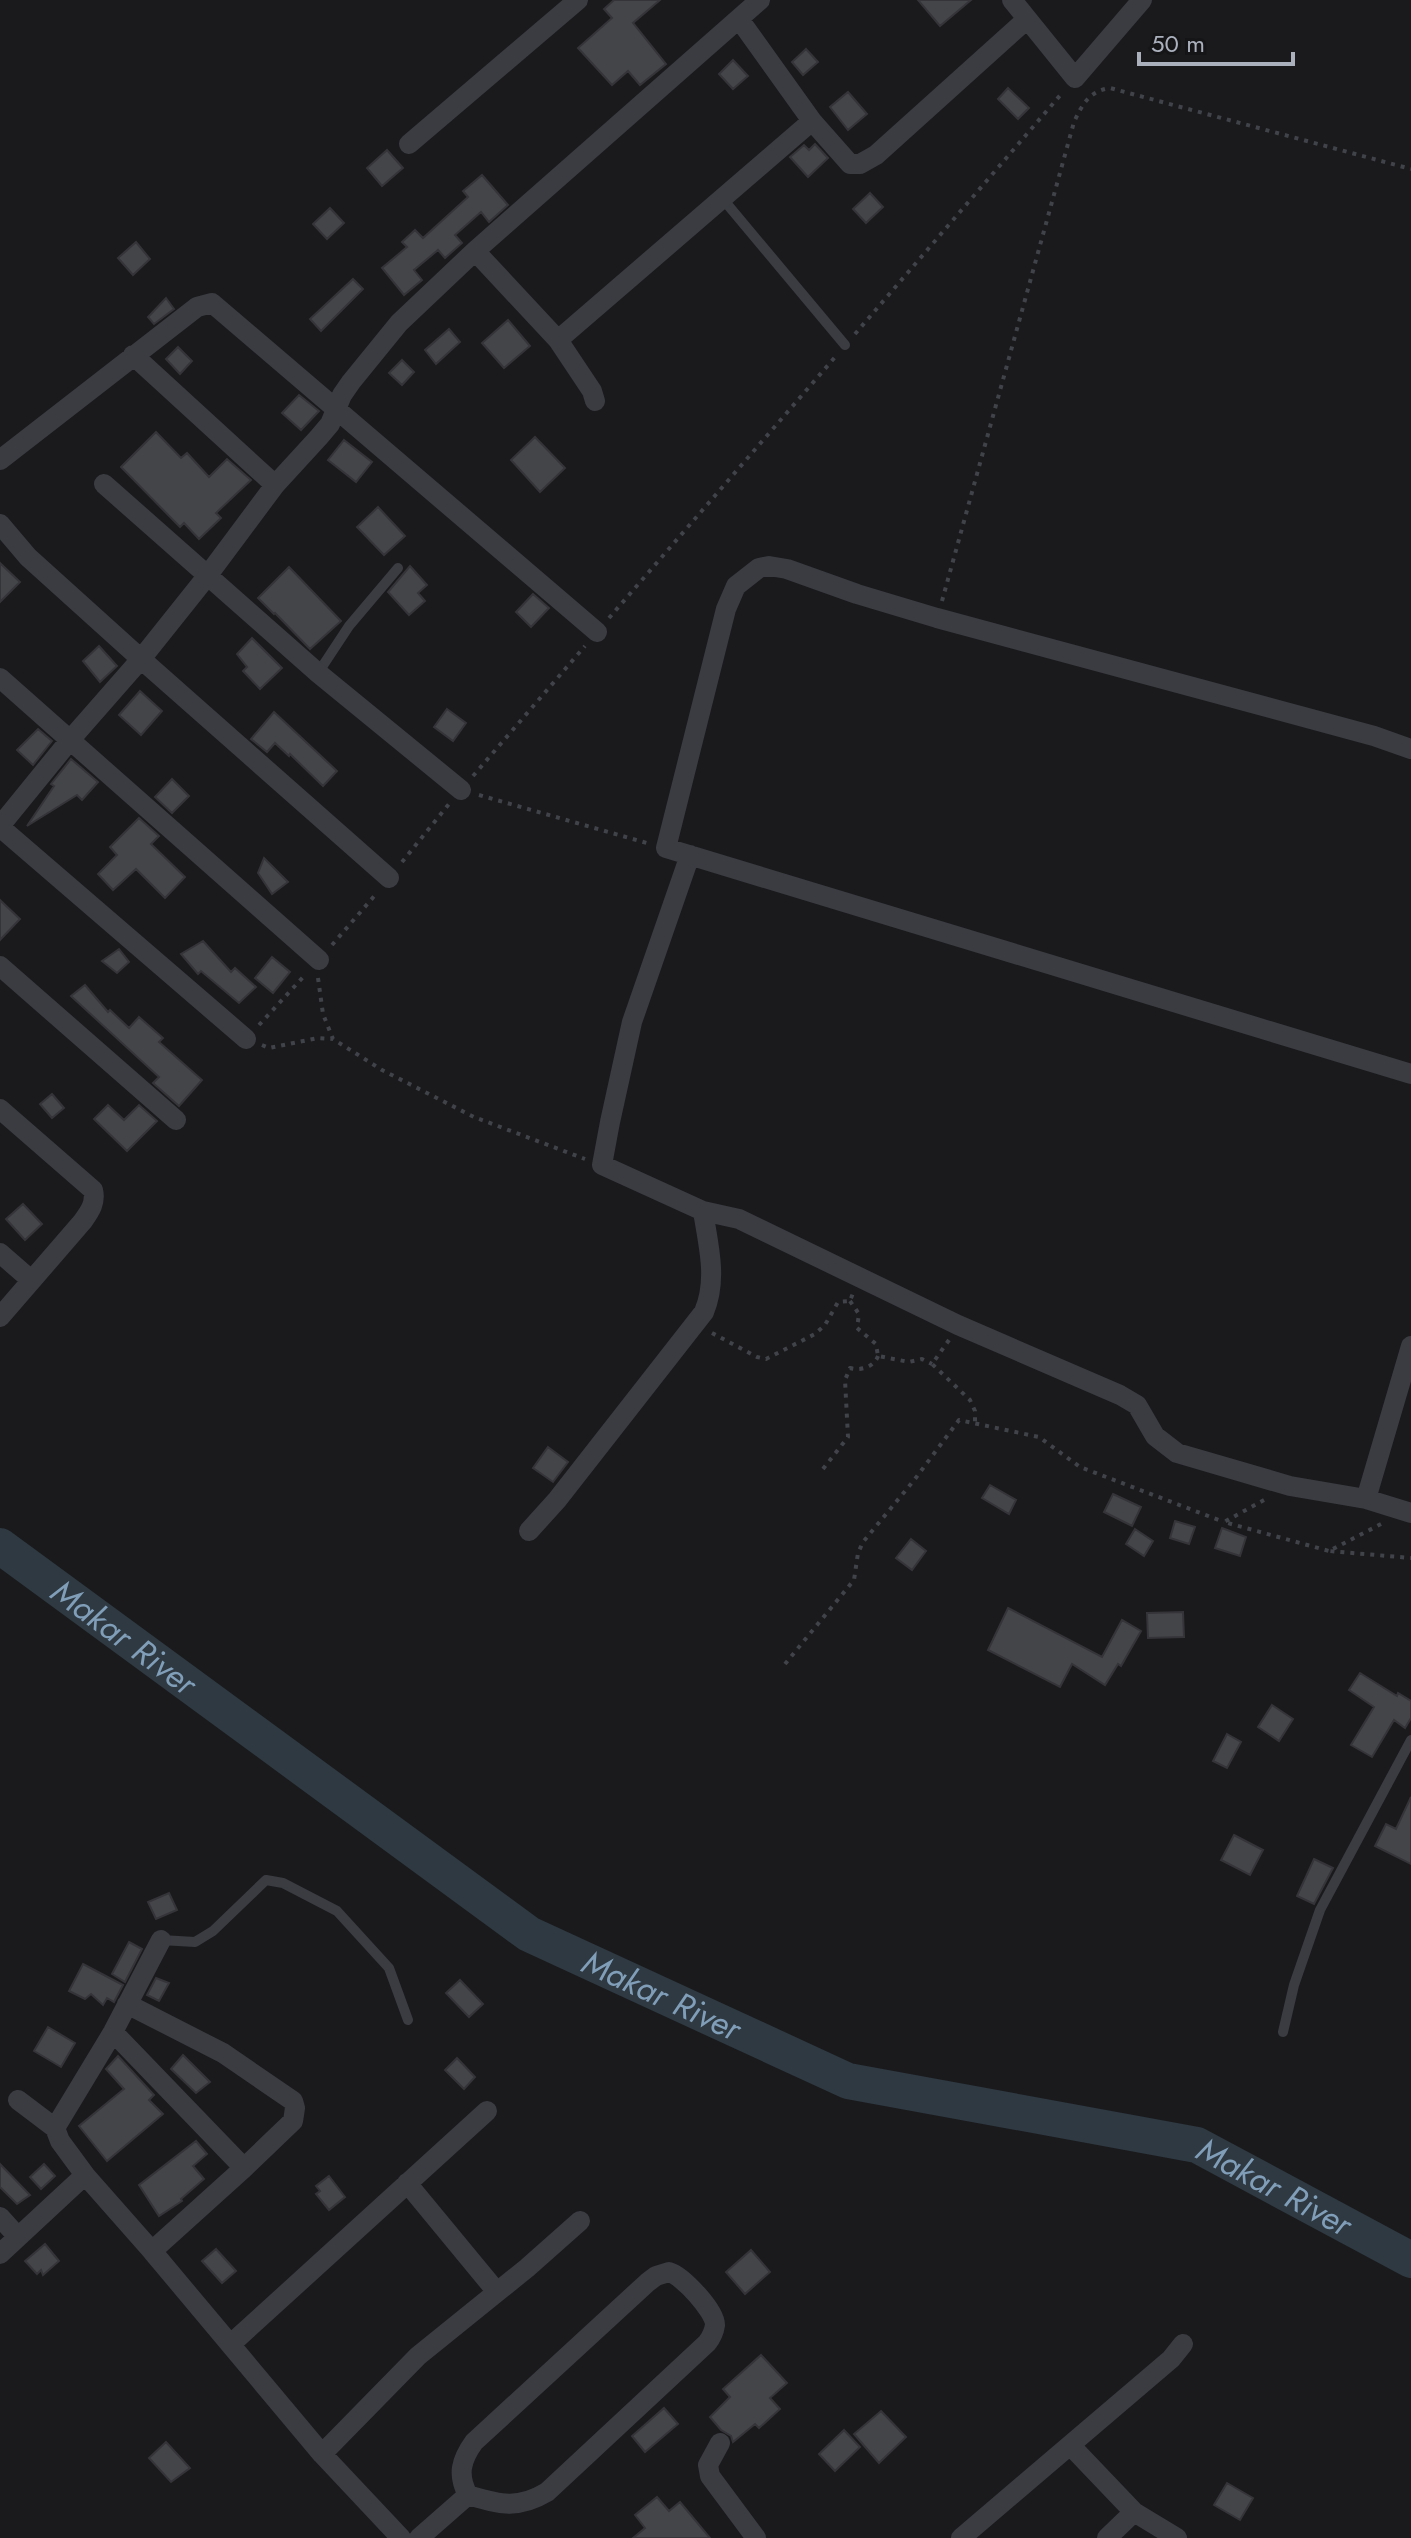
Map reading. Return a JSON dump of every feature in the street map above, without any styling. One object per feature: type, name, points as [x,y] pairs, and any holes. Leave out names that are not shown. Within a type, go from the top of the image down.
[{"type":"street","points":[[409,144],[578,0]]},
{"type":"street","points":[[246,1039],[0,827],[141,659],[275,485],[330,424],[351,382],[386,337],[475,251],[760,0]]},
{"type":"street","points":[[1012,0],[1075,78],[1142,0]]},
{"type":"street","points":[[739,19],[812,121],[850,164],[860,164],[876,155],[1027,19]]},
{"type":"street","points":[[558,340],[812,121]]},
{"type":"street","points":[[475,251],[558,340],[592,391],[595,401]]},
{"type":"street","points":[[0,460],[197,307],[212,303],[597,632]]},
{"type":"street","points":[[133,355],[275,485]]},
{"type":"street","points":[[104,484],[318,673],[461,790]]},
{"type":"street","points":[[0,524],[28,557],[389,878]]},
{"type":"street","points":[[1411,749],[1374,736],[937,618],[787,569],[769,566],[759,568],[736,586],[726,609],[666,848],[1411,1074]]},
{"type":"street","points":[[0,678],[319,960]]},
{"type":"street","points":[[690,855],[632,1022],[602,1165],[703,1211],[739,1219],[958,1325],[1120,1395],[1137,1405],[1155,1436],[1177,1453],[1290,1486],[1366,1499],[1409,1512]]},
{"type":"street","points":[[0,966],[176,1120]]},
{"type":"street","points":[[0,1109],[93,1190],[95,1197],[83,1221],[0,1317]]},
{"type":"street","points":[[529,1531],[697,1324],[711,1296],[713,1278],[703,1211]]},
{"type":"street","points":[[0,1253],[31,1280]]},
{"type":"street","points":[[1366,1499],[1411,1346]]},
{"type":"street","points":[[55,2128],[113,2032],[161,1940]]},
{"type":"street","points":[[127,2004],[223,2053],[293,2101],[295,2108],[293,2121],[152,2251]]},
{"type":"street","points":[[113,2032],[244,2168]]},
{"type":"street","points":[[18,2100],[55,2128],[60,2141],[85,2175],[322,2454],[401,2538]]},
{"type":"street","points":[[231,2344],[487,2111]]},
{"type":"street","points":[[0,2254],[85,2175]]},
{"type":"street","points":[[407,2183],[497,2292]]},
{"type":"street","points":[[0,2217],[18,2237]]},
{"type":"street","points":[[322,2454],[418,2356],[580,2221]]},
{"type":"street","points":[[674,2273],[711,2312],[715,2322],[713,2334],[707,2343],[547,2492],[520,2504],[505,2505],[468,2495],[462,2483],[461,2469],[465,2455],[474,2442],[656,2276],[674,2273]]},
{"type":"street","points":[[961,2538],[1171,2359],[1183,2344]]},
{"type":"street","points":[[720,2443],[708,2465],[710,2476],[756,2538]]},
{"type":"street","points":[[1071,2446],[1134,2512],[1177,2538]]},
{"type":"street","points":[[419,2538],[468,2495]]},
{"type":"street","points":[[1107,2538],[1134,2512]]},
{"type":"lane","points":[[722,198],[845,345]]},
{"type":"lane","points":[[318,673],[349,626],[398,568]]},
{"type":"lane","points":[[1283,2032],[1294,1985],[1320,1910],[1411,1740]]},
{"type":"lane","points":[[161,1940],[195,1942],[213,1931],[266,1880],[283,1883],[337,1911],[368,1944],[389,1968],[408,2020]]},
{"type":"path","points":[[602,1165],[474,1117],[382,1070],[333,1039],[318,1038],[269,1048],[246,1039],[319,960],[461,790],[1075,78]]},
{"type":"path","points":[[937,618],[1074,122],[1084,101],[1098,91],[1110,88],[1411,169]]},
{"type":"path","points":[[461,790],[666,848]]},
{"type":"path","points":[[319,960],[317,983],[323,1014],[333,1039]]},
{"type":"path","points":[[850,1301],[860,1277]]},
{"type":"path","points":[[697,1324],[766,1359],[815,1334],[825,1325],[838,1302],[850,1301]]},
{"type":"path","points":[[823,1469],[848,1437],[845,1380],[850,1368],[862,1370],[874,1363],[878,1356],[876,1344],[857,1328],[859,1314],[850,1301]]},
{"type":"path","points":[[932,1364],[958,1325]]},
{"type":"path","points":[[878,1356],[909,1362],[922,1359],[932,1364],[970,1400],[975,1411],[975,1423]]},
{"type":"path","points":[[785,1664],[854,1580],[863,1542],[959,1420],[1039,1437],[1080,1467],[1224,1522],[1329,1551],[1411,1558]]},
{"type":"path","points":[[1224,1522],[1290,1486]]},
{"type":"path","points":[[1329,1551],[1409,1512]]},
{"type":"building","points":[[614,0],[660,0],[633,23],[666,64],[640,85],[628,71],[612,85],[578,48],[612,18],[604,9]]},
{"type":"building","points":[[918,0],[971,0],[940,26]]},
{"type":"building","points":[[806,49],[818,62],[803,75],[792,62]]},
{"type":"building","points":[[733,60],[748,76],[733,89],[719,74]]},
{"type":"building","points":[[1008,88],[1029,108],[1018,119],[998,99]]},
{"type":"building","points":[[848,92],[867,114],[848,130],[830,107]]},
{"type":"building","points":[[815,144],[828,158],[808,177],[790,157],[804,145],[809,150]]},
{"type":"building","points":[[387,150],[403,168],[382,186],[367,168]]},
{"type":"building","points":[[482,175],[508,205],[489,222],[481,212],[455,235],[462,243],[445,258],[438,250],[414,270],[422,280],[404,295],[382,268],[407,247],[402,242],[415,230],[423,238],[468,197],[463,191]]},
{"type":"building","points":[[870,193],[883,207],[866,223],[853,209]]},
{"type":"building","points":[[330,208],[344,223],[327,239],[313,224]]},
{"type":"building","points":[[136,242],[150,259],[133,275],[118,258]]},
{"type":"building","points":[[353,279],[363,289],[321,331],[310,319]]},
{"type":"building","points":[[166,298],[174,309],[154,324],[148,317]]},
{"type":"building","points":[[508,320],[530,346],[504,368],[482,343]]},
{"type":"building","points":[[449,329],[460,342],[436,364],[425,350]]},
{"type":"building","points":[[178,347],[192,361],[180,374],[166,359]]},
{"type":"building","points":[[402,360],[414,372],[402,385],[389,373]]},
{"type":"building","points":[[299,395],[319,411],[301,430],[282,413]]},
{"type":"building","points":[[156,432],[181,458],[187,453],[209,477],[227,459],[251,480],[216,513],[221,518],[199,539],[184,523],[180,527],[121,467]]},
{"type":"building","points":[[535,437],[565,468],[540,492],[511,460]]},
{"type":"building","points":[[344,440],[372,462],[356,482],[328,460]]},
{"type":"building","points":[[378,507],[405,536],[384,555],[357,527]]},
{"type":"building","points":[[0,563],[20,582],[0,602]]},
{"type":"building","points":[[410,566],[427,585],[418,593],[425,601],[409,615],[388,592]]},
{"type":"building","points":[[289,567],[341,621],[310,649],[258,598]]},
{"type":"building","points":[[533,594],[549,608],[531,627],[516,612]]},
{"type":"building","points":[[252,638],[282,668],[260,689],[243,671],[247,667],[237,654]]},
{"type":"building","points":[[99,646],[117,666],[100,682],[83,661]]},
{"type":"building","points":[[140,691],[162,711],[141,735],[119,715]]},
{"type":"building","points":[[447,709],[466,723],[453,741],[434,727]]},
{"type":"building","points":[[274,712],[337,771],[323,786],[275,743],[267,752],[251,739]]},
{"type":"building","points":[[38,729],[52,741],[33,765],[17,750]]},
{"type":"building","points":[[71,759],[98,782],[82,800],[77,795],[27,826],[54,786],[51,784]]},
{"type":"building","points":[[172,779],[189,796],[172,813],[155,797]]},
{"type":"building","points":[[139,818],[159,836],[151,844],[185,877],[165,898],[136,869],[113,890],[98,874],[117,855],[110,847]]},
{"type":"building","points":[[264,858],[288,882],[272,894],[258,873]]},
{"type":"building","points":[[0,900],[20,919],[0,940]]},
{"type":"building","points":[[203,941],[231,972],[235,968],[256,987],[239,1003],[201,971],[198,974],[181,954]]},
{"type":"building","points":[[119,949],[129,962],[117,973],[102,961]]},
{"type":"building","points":[[272,957],[290,972],[273,993],[255,978]]},
{"type":"building","points":[[85,985],[108,1012],[110,1010],[129,1028],[139,1017],[163,1038],[159,1042],[202,1080],[179,1106],[153,1083],[159,1077],[71,996]]},
{"type":"building","points":[[52,1094],[64,1108],[52,1118],[40,1104]]},
{"type":"building","points":[[108,1105],[124,1120],[139,1105],[157,1121],[127,1151],[94,1119]]},
{"type":"building","points":[[23,1204],[42,1224],[25,1240],[6,1219]]},
{"type":"building","points":[[548,1447],[568,1462],[553,1482],[533,1468]]},
{"type":"building","points":[[990,1485],[1016,1500],[1009,1514],[982,1498]]},
{"type":"building","points":[[1113,1494],[1141,1507],[1132,1526],[1104,1512]]},
{"type":"building","points":[[1175,1521],[1195,1527],[1189,1544],[1170,1538]]},
{"type":"building","points":[[1222,1528],[1246,1537],[1240,1556],[1215,1548]]},
{"type":"building","points":[[1135,1529],[1153,1541],[1144,1556],[1126,1544]]},
{"type":"building","points":[[911,1539],[926,1551],[912,1570],[896,1558]]},
{"type":"building","points":[[1008,1608],[1102,1657],[1122,1620],[1141,1631],[1121,1666],[1118,1664],[1105,1685],[1072,1664],[1060,1687],[988,1650]]},
{"type":"building","points":[[1183,1612],[1184,1637],[1148,1638],[1147,1613]]},
{"type":"building","points":[[1360,1673],[1411,1701],[1411,1718],[1405,1728],[1394,1720],[1372,1757],[1351,1745],[1374,1707],[1349,1690]]},
{"type":"building","points":[[1272,1705],[1293,1719],[1279,1741],[1258,1727]]},
{"type":"building","points":[[1227,1734],[1241,1742],[1227,1768],[1213,1761]]},
{"type":"building","points":[[1411,1797],[1411,1864],[1375,1846],[1386,1824],[1396,1829]]},
{"type":"building","points":[[1234,1835],[1263,1850],[1250,1875],[1221,1860]]},
{"type":"building","points":[[1314,1859],[1333,1868],[1314,1904],[1297,1896]]},
{"type":"building","points":[[169,1893],[177,1910],[156,1919],[148,1902]]},
{"type":"building","points":[[129,1942],[142,1949],[125,1982],[112,1974]]},
{"type":"building","points":[[83,1964],[123,1985],[114,2002],[107,1998],[103,2005],[91,1994],[85,1999],[69,1991]]},
{"type":"building","points":[[156,1978],[169,1983],[159,2001],[147,1995]]},
{"type":"building","points":[[460,1980],[483,2004],[469,2017],[446,1993]]},
{"type":"building","points":[[48,2027],[75,2043],[61,2067],[34,2051]]},
{"type":"building","points":[[183,2055],[210,2082],[196,2093],[171,2069]]},
{"type":"building","points":[[118,2056],[154,2095],[149,2100],[163,2114],[107,2161],[79,2126],[124,2089],[106,2069]]},
{"type":"building","points":[[457,2058],[475,2077],[464,2089],[445,2070]]},
{"type":"building","points":[[196,2141],[207,2154],[193,2166],[204,2179],[182,2201],[159,2216],[139,2185]]},
{"type":"building","points":[[0,2164],[30,2195],[17,2204],[0,2187]]},
{"type":"building","points":[[44,2164],[55,2176],[41,2189],[30,2177]]},
{"type":"building","points":[[329,2176],[345,2197],[329,2210],[316,2194],[320,2191],[316,2186]]},
{"type":"building","points":[[45,2244],[59,2261],[43,2275],[41,2270],[37,2274],[25,2261]]},
{"type":"building","points":[[216,2249],[236,2271],[222,2283],[202,2261]]},
{"type":"building","points":[[751,2250],[770,2272],[745,2294],[726,2272]]},
{"type":"building","points":[[761,2355],[787,2383],[770,2398],[780,2409],[759,2428],[755,2424],[733,2442],[731,2436],[710,2417],[730,2397],[723,2389]]},
{"type":"building","points":[[664,2408],[678,2424],[645,2452],[632,2436]]},
{"type":"building","points":[[881,2411],[906,2437],[879,2463],[854,2434]]},
{"type":"building","points":[[844,2430],[860,2447],[835,2471],[819,2454]]},
{"type":"building","points":[[166,2442],[190,2468],[171,2482],[149,2458]]},
{"type":"building","points":[[1227,2483],[1253,2498],[1240,2520],[1214,2505]]},
{"type":"building","points":[[657,2497],[669,2511],[680,2502],[710,2538],[633,2538],[645,2528],[635,2515]]},
{"type":"waterway","name":"Makar River","points":[[0,1546],[529,1934],[848,2081],[1197,2145],[1411,2260]]}]
